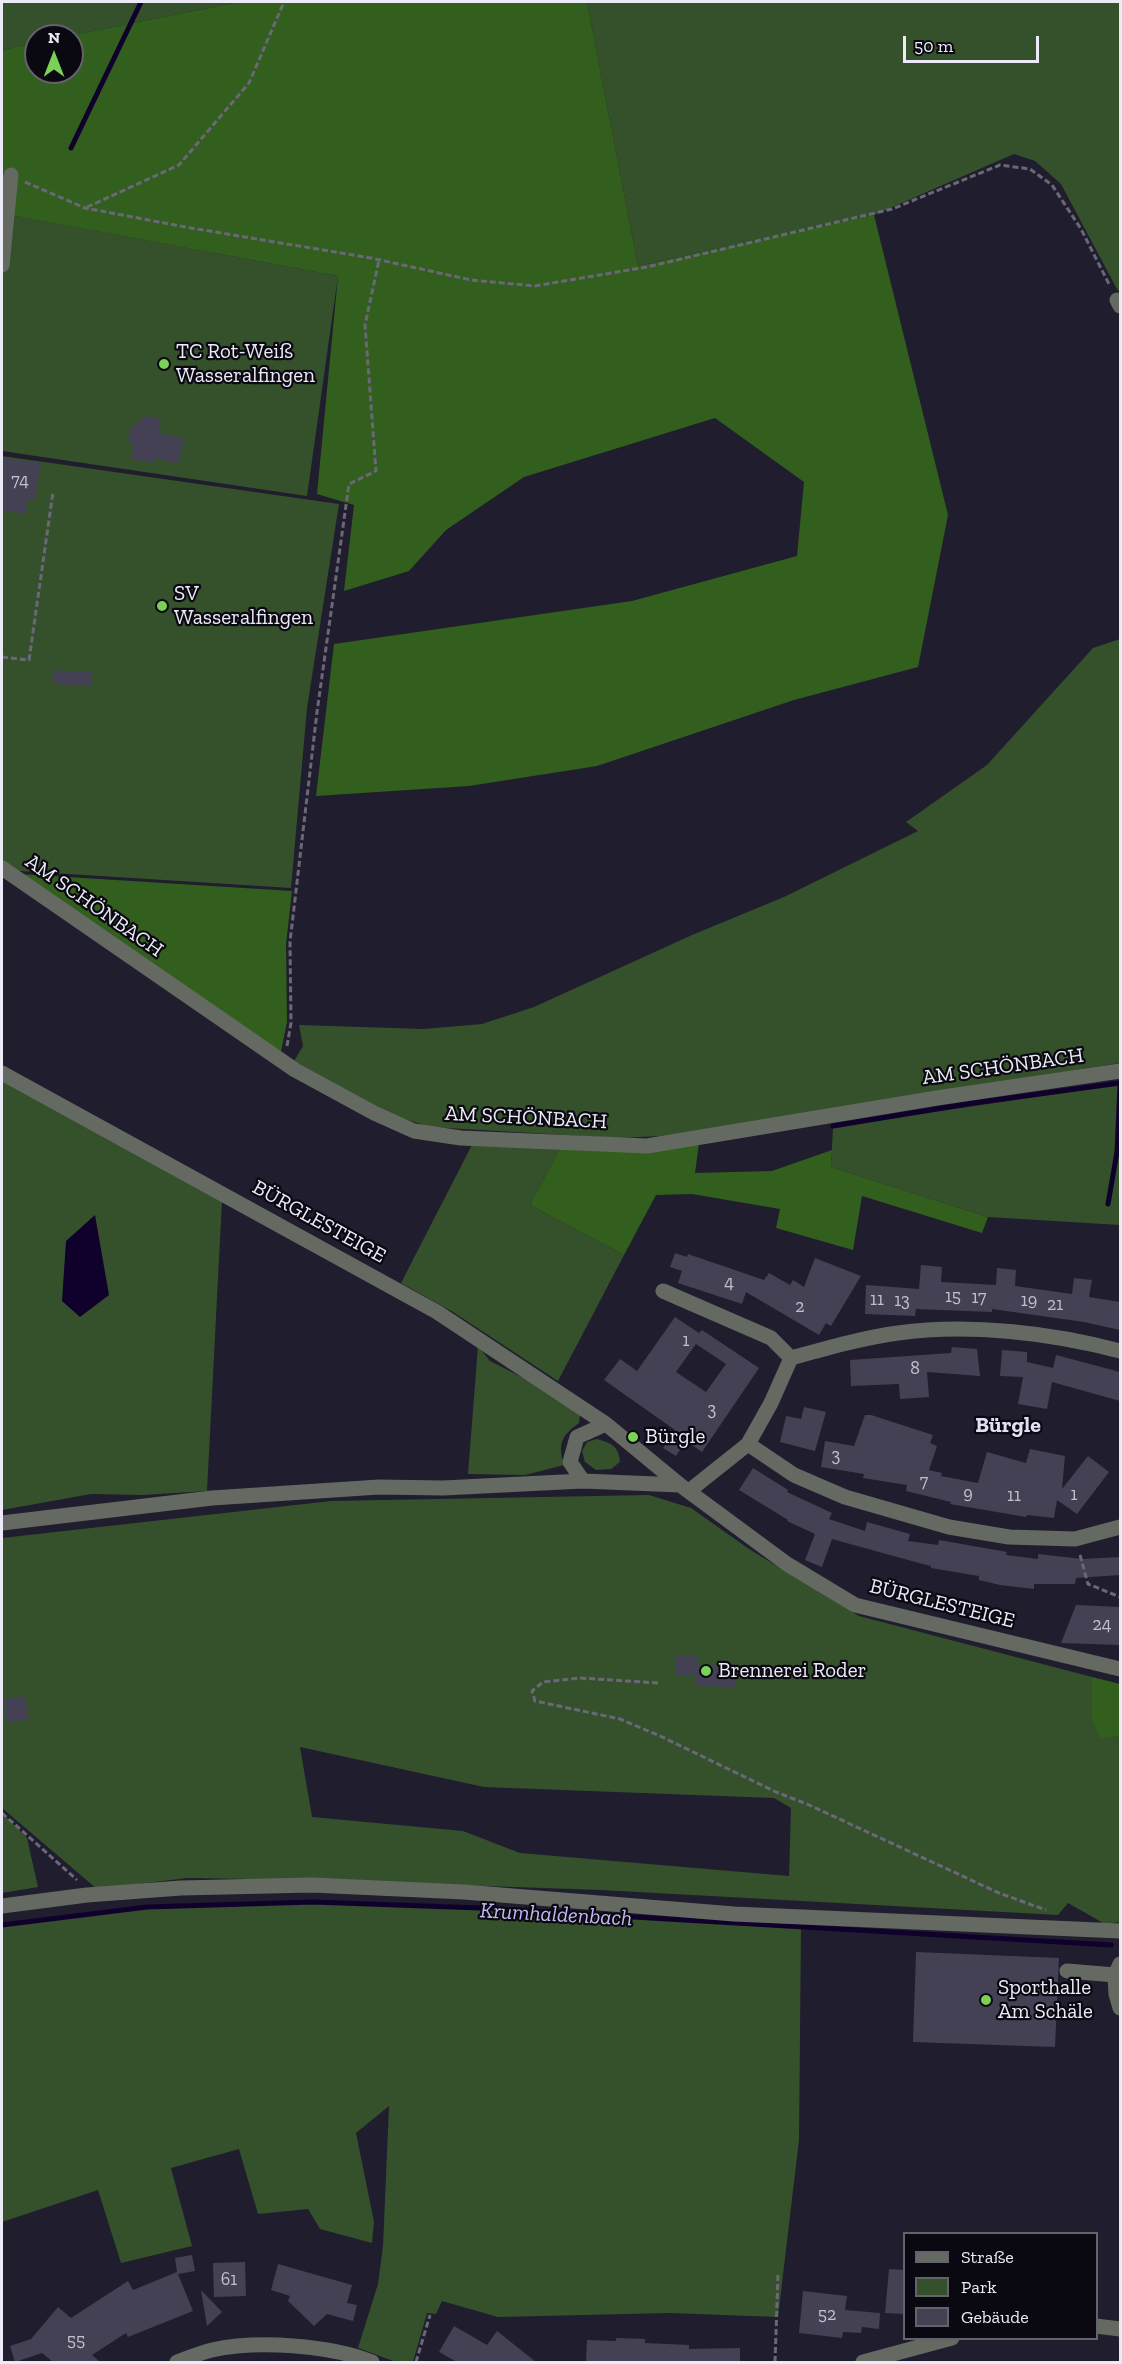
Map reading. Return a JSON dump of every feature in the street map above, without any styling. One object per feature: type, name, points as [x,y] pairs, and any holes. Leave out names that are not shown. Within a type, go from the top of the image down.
[{"type":"street","points":[[2,265],[11,175]]},
{"type":"street","name":"AM SCHÖNBACH","points":[[2,868],[283,1062],[374,1113],[414,1131],[461,1138],[647,1146],[937,1098],[1120,1071]]},
{"type":"street","name":"BÜRGLESTEIGE","points":[[2,1073],[437,1312],[606,1424],[685,1488],[787,1564],[855,1605],[1120,1669]]},
{"type":"street","points":[[663,1291],[771,1338],[792,1358]]},
{"type":"street","points":[[2,1523],[224,1497],[379,1487],[443,1488],[583,1481],[685,1488],[748,1444],[792,1358],[839,1345],[900,1333],[976,1330],[1074,1338],[1120,1350]]},
{"type":"street","points":[[583,1481],[570,1462],[577,1437],[606,1424]]},
{"type":"street","points":[[748,1444],[794,1475],[845,1497],[949,1527],[1009,1537],[1075,1539],[1120,1527]]},
{"type":"street","points":[[2,1906],[181,1888],[312,1885],[464,1892],[734,1914],[1120,1931]]},
{"type":"street","points":[[1067,1971],[1118,1969],[1116,1994],[1120,2008]]},
{"type":"street","points":[[1098,2326],[1120,2329]]},
{"type":"street","points":[[863,2362],[911,2356],[947,2340]]},
{"type":"street","points":[[177,2362],[212,2350],[257,2344],[311,2347],[372,2362]]},
{"type":"path","points":[[84,208],[180,165],[249,83],[284,2]]},
{"type":"path","points":[[11,175],[84,208],[379,260],[471,280],[535,286],[647,267],[892,209],[1000,165],[1030,169],[1052,185],[1081,229],[1119,303]]},
{"type":"path","points":[[283,1062],[291,1023],[290,942],[316,712],[349,484],[376,471],[365,325],[379,260]]},
{"type":"path","points":[[2,657],[29,660],[53,492]]},
{"type":"path","points":[[1075,1539],[1088,1584],[1120,1597]]},
{"type":"path","points":[[658,1683],[580,1678],[543,1682],[532,1691],[535,1701],[549,1706],[620,1719],[660,1736],[776,1792],[807,1804],[999,1893],[1048,1911]]},
{"type":"path","points":[[2,1813],[94,1895]]},
{"type":"path","points":[[775,2362],[778,2275]]},
{"type":"path","points":[[416,2362],[430,2315]]},
{"type":"green space","points":[[239,2],[84,33],[84,24],[24,24],[24,45],[2,50],[2,3]]},
{"type":"green space","points":[[239,2],[587,2],[638,266],[874,215],[948,515],[918,667],[794,700],[597,766],[469,786],[316,796],[334,644],[632,601],[797,556],[804,482],[715,418],[524,477],[446,530],[409,571],[344,591],[354,505],[317,494],[338,276],[4,214],[9,176],[2,172],[2,50],[24,45],[24,84],[84,84],[84,33]]},
{"type":"green space","points":[[587,2],[1120,2],[1120,289],[1118,291],[1061,184],[1035,161],[1014,154],[874,215],[638,266]]},
{"type":"green space","name":"TC Rot-Weiß Wasseralfingen","points":[[2,172],[9,175],[5,214],[338,276],[307,496],[2,451]]},
{"type":"green space","name":"SV Wasseralfingen","points":[[2,456],[339,504],[307,708],[291,888],[2,868]]},
{"type":"green space","points":[[1120,639],[1120,1063],[662,1136],[617,1138],[430,1127],[382,1112],[294,1061],[303,1046],[299,1025],[423,1029],[482,1024],[534,1007],[692,935],[784,897],[918,831],[906,822],[987,765],[1093,648]]},
{"type":"green space","points":[[19,874],[292,891],[286,944],[287,1022],[280,1056]]},
{"type":"green space","points":[[2,1080],[222,1201],[207,1491],[143,1495],[91,1494],[2,1510]]},
{"type":"green space","points":[[1116,1085],[1120,1089],[1120,1225],[988,1217],[831,1167],[833,1127]]},
{"type":"green space","points":[[473,1143],[560,1148],[530,1205],[624,1255],[558,1381],[453,1312],[401,1283]]},
{"type":"green space","points":[[699,1143],[695,1173],[772,1171],[832,1150],[831,1167],[988,1217],[982,1233],[862,1196],[853,1250],[776,1228],[780,1209],[692,1194],[656,1195],[624,1255],[530,1205],[560,1148]]},
{"type":"green space","points":[[478,1346],[490,1361],[545,1389],[580,1415],[579,1423],[568,1432],[562,1441],[561,1451],[564,1465],[525,1475],[468,1474]]},
{"type":"green space","points":[[597,1439],[610,1444],[618,1452],[620,1462],[611,1469],[596,1470],[585,1462],[582,1451],[587,1442]]},
{"type":"green space","points":[[649,1495],[691,1508],[749,1549],[859,1616],[1092,1677],[1092,1721],[1100,1737],[1120,1736],[1120,1922],[1105,1924],[1068,1903],[1058,1915],[601,1890],[187,1878],[97,1889],[2,1808],[2,1538],[331,1501]],"holes":[[[300,1747],[484,1787],[774,1798],[791,1808],[789,1876],[520,1853],[463,1831],[312,1817]]]},
{"type":"green space","points":[[1092,1677],[1120,1684],[1120,1736],[1100,1738],[1092,1721]]},
{"type":"green space","points":[[2,1813],[27,1838],[38,1887],[2,1893]]},
{"type":"green space","points":[[313,1902],[480,1908],[801,1927],[799,2140],[778,2317],[670,2313],[498,2317],[442,2301],[436,2314],[427,2313],[413,2362],[396,2362],[358,2348],[378,2284],[383,2246],[389,2106],[356,2133],[374,2222],[372,2243],[320,2229],[308,2209],[258,2214],[239,2149],[171,2168],[192,2246],[121,2263],[98,2190],[2,2222],[2,1925],[147,1907]]},
{"type":"shaded area","points":[[95,1215],[109,1295],[80,1317],[62,1301],[66,1241]]},
{"type":"building","points":[[146,416],[161,419],[159,433],[184,438],[178,464],[154,458],[153,463],[131,459],[134,444],[128,442],[131,427]]},
{"type":"building","points":[[2,458],[41,463],[35,500],[28,499],[26,514],[2,510]]},
{"type":"building","points":[[54,670],[91,672],[91,686],[53,684]]},
{"type":"building","points":[[675,1253],[687,1257],[688,1254],[764,1280],[769,1273],[790,1285],[793,1280],[804,1287],[815,1258],[861,1276],[831,1326],[826,1323],[819,1335],[746,1292],[742,1304],[678,1283],[682,1271],[670,1267]]},
{"type":"building","points":[[921,1265],[942,1267],[941,1282],[996,1285],[997,1268],[1016,1270],[1015,1286],[1072,1294],[1074,1278],[1092,1280],[1089,1297],[1120,1302],[1120,1330],[1084,1322],[992,1309],[992,1312],[916,1309],[915,1316],[865,1314],[866,1285],[919,1289]]},
{"type":"building","points":[[675,1317],[699,1333],[702,1330],[759,1368],[702,1452],[686,1441],[676,1456],[663,1448],[675,1430],[604,1380],[620,1359],[637,1371]],"holes":[[[696,1344],[726,1364],[706,1392],[676,1372]]]},
{"type":"building","points":[[952,1347],[977,1349],[980,1376],[927,1372],[929,1397],[900,1399],[899,1384],[851,1386],[850,1360],[951,1353]]},
{"type":"building","points":[[1002,1350],[1027,1352],[1027,1362],[1053,1368],[1056,1355],[1120,1372],[1120,1401],[1052,1382],[1047,1409],[1018,1404],[1023,1377],[1000,1376]]},
{"type":"building","points":[[804,1407],[826,1412],[815,1451],[780,1442],[786,1416],[801,1419]]},
{"type":"building","points":[[865,1415],[933,1435],[930,1443],[937,1446],[929,1470],[942,1473],[941,1476],[978,1483],[987,1452],[1026,1463],[1030,1449],[1065,1456],[1062,1489],[1088,1456],[1109,1472],[1077,1514],[1057,1500],[1054,1518],[1027,1515],[1026,1517],[950,1504],[951,1502],[906,1491],[907,1485],[863,1478],[864,1474],[821,1467],[825,1441],[854,1446]]},
{"type":"building","points":[[753,1468],[788,1490],[787,1492],[832,1513],[829,1519],[865,1531],[867,1522],[910,1534],[908,1541],[938,1545],[939,1540],[1007,1552],[1006,1555],[1038,1559],[1038,1554],[1082,1559],[1120,1557],[1120,1575],[1076,1578],[1075,1584],[1034,1584],[1034,1589],[1000,1585],[979,1580],[979,1576],[931,1568],[931,1566],[832,1539],[822,1567],[805,1560],[815,1534],[787,1521],[739,1490]]},
{"type":"building","points":[[1076,1605],[1120,1607],[1120,1645],[1061,1643]]},
{"type":"building","name":"Brennerei Roder","points":[[676,1655],[697,1656],[697,1665],[736,1666],[736,1687],[695,1686],[695,1676],[676,1676]]},
{"type":"building","points":[[25,1696],[29,1719],[7,1723],[4,1699]]},
{"type":"building","name":"Sporthalle Am Schäle","points":[[916,1952],[1059,1958],[1055,2047],[913,2042]]},
{"type":"building","points":[[192,2255],[195,2271],[178,2274],[193,2311],[128,2337],[126,2333],[92,2355],[100,2362],[53,2362],[42,2353],[15,2362],[10,2346],[31,2339],[58,2307],[71,2318],[128,2281],[133,2290],[177,2272],[175,2258]]},
{"type":"building","points":[[245,2262],[246,2296],[214,2297],[213,2263]]},
{"type":"building","points":[[278,2264],[352,2285],[347,2303],[357,2305],[353,2321],[327,2314],[314,2326],[288,2301],[290,2296],[271,2290]]},
{"type":"building","points":[[889,2269],[903,2270],[903,2314],[885,2313]]},
{"type":"building","points":[[201,2290],[222,2312],[207,2326]]},
{"type":"building","points":[[803,2291],[847,2296],[845,2310],[880,2313],[879,2329],[862,2327],[861,2333],[843,2332],[842,2338],[799,2333]]},
{"type":"building","points":[[454,2326],[487,2345],[497,2331],[536,2362],[457,2362],[439,2352]]},
{"type":"building","points":[[616,2338],[645,2339],[645,2343],[689,2345],[689,2349],[740,2348],[740,2362],[586,2362],[587,2340],[616,2341]]},
{"type":"waterway","points":[[71,148],[141,2]]},
{"type":"waterway","points":[[833,1126],[973,1103],[1120,1083]]},
{"type":"waterway","points":[[1108,1204],[1117,1152],[1120,1086]]},
{"type":"waterway","name":"Krumhaldenbach","points":[[2,1925],[147,1907],[313,1902],[480,1908],[1111,1945]]},
{"type":"place","name":"TC Rot-Weiß Wasseralfingen","points":[[164,364]]},
{"type":"place","name":"SV Wasseralfingen","points":[[162,606]]},
{"type":"place","name":"Bürgle","points":[[633,1437]]},
{"type":"place","name":"Brennerei Roder","points":[[706,1671]]},
{"type":"place","name":"Sporthalle Am Schäle","points":[[986,2000]]},
{"type":"district","name":"Bürgle","points":[[1008,1426]]}]
